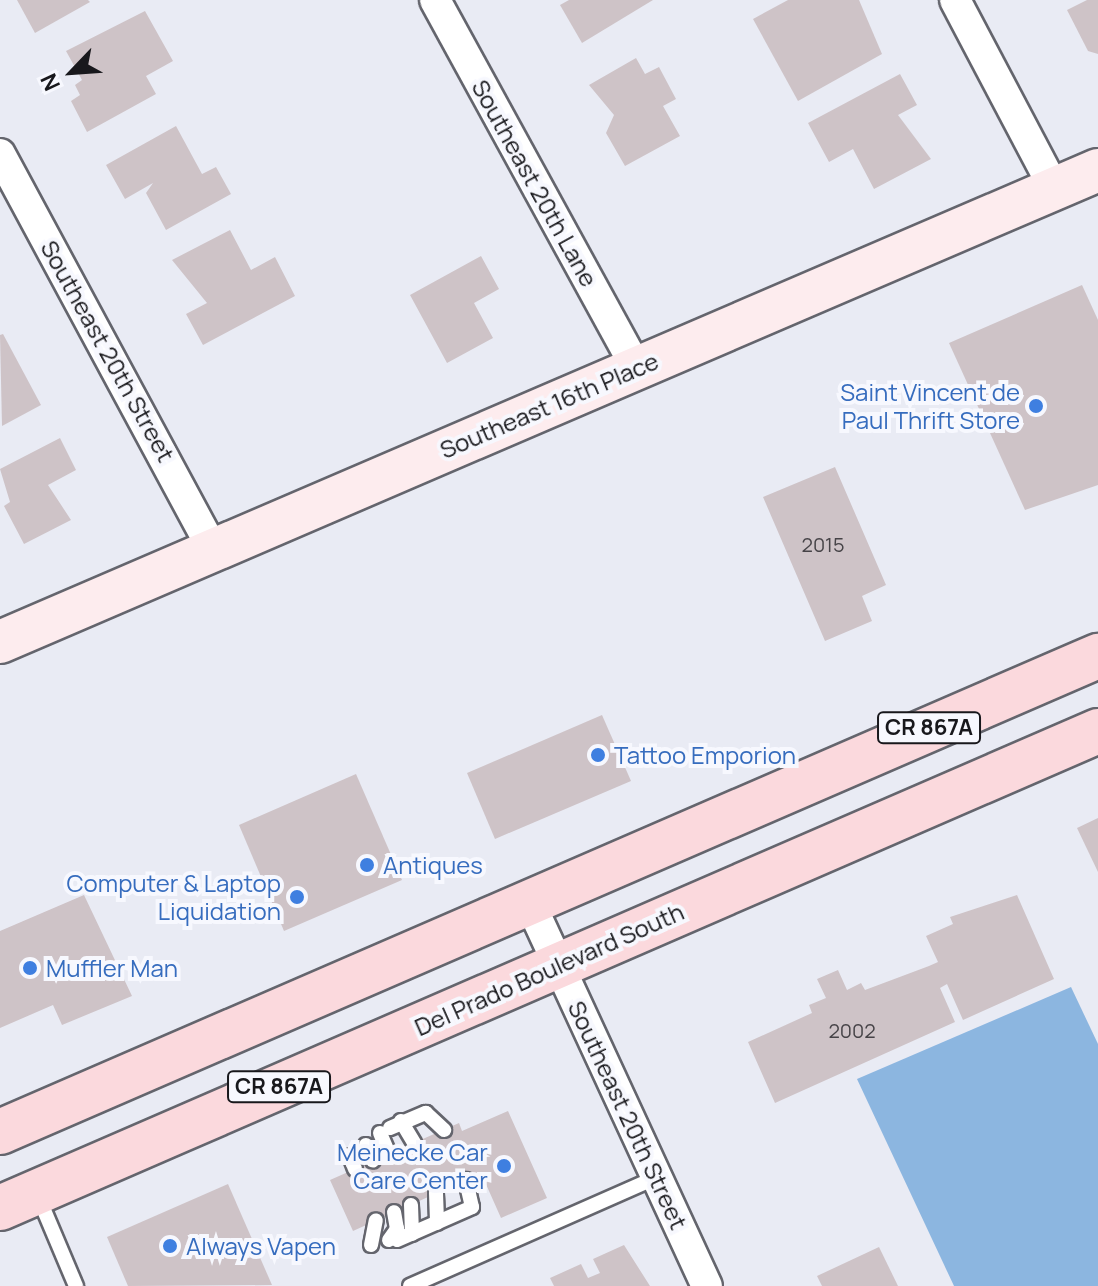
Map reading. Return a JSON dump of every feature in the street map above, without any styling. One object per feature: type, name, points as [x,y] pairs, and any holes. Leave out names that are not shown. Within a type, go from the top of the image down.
[{"type":"main road","name":"CR 867A","points":[[0,1132],[1098,656]]},
{"type":"main road","name":"Del Prado Boulevard South","points":[[18,1200],[1098,731]]},
{"type":"street","name":"Southeast 20th Lane","points":[[435,0],[636,367]]},
{"type":"street","points":[[955,0],[1055,190]]},
{"type":"street","name":"Southeast 20th Street","points":[[0,154],[213,550]]},
{"type":"street","name":"Southeast 16th Place","points":[[0,642],[1098,170]]},
{"type":"street","name":"Southeast 20th Street","points":[[529,901],[707,1286]]},
{"type":"lane","points":[[390,1127],[426,1113],[444,1130]]},
{"type":"lane","points":[[390,1127],[414,1143]]},
{"type":"lane","points":[[389,1154],[390,1127]]},
{"type":"lane","points":[[366,1145],[373,1161]]},
{"type":"lane","points":[[410,1286],[657,1177]]},
{"type":"lane","points":[[394,1212],[397,1229],[393,1240],[472,1207],[466,1180]]},
{"type":"lane","points":[[436,1193],[437,1223]]},
{"type":"lane","points":[[18,1200],[76,1286]]},
{"type":"lane","points":[[411,1205],[412,1234]]},
{"type":"lane","points":[[371,1245],[376,1220]]},
{"type":"water","points":[[1071,987],[1098,1044],[1098,1286],[954,1286],[857,1079]]},
{"type":"building","points":[[17,0],[88,0],[90,2],[35,33]]},
{"type":"building","points":[[569,0],[653,0],[582,43],[560,5]]},
{"type":"building","points":[[788,0],[859,0],[882,54],[798,101],[753,19]]},
{"type":"building","points":[[1087,0],[1098,0],[1098,54],[1088,51],[1067,10]]},
{"type":"building","points":[[145,11],[173,61],[146,76],[156,94],[87,132],[71,101],[80,95],[75,85],[82,80],[66,51]]},
{"type":"building","points":[[636,58],[645,74],[659,67],[676,99],[663,106],[680,136],[625,166],[606,133],[614,115],[589,85]]},
{"type":"building","points":[[900,74],[917,105],[898,115],[931,159],[874,189],[853,149],[829,162],[808,123]]},
{"type":"building","points":[[176,126],[202,174],[216,167],[231,194],[166,230],[146,193],[153,183],[125,199],[106,165]]},
{"type":"building","points":[[230,230],[251,270],[275,257],[295,296],[203,345],[186,314],[207,303],[172,260]]},
{"type":"building","points":[[481,256],[499,289],[474,303],[493,338],[447,363],[410,295]]},
{"type":"building","points":[[1082,285],[1098,320],[1098,485],[1025,510],[949,343]]},
{"type":"building","points":[[3,334],[41,405],[2,426],[0,335]]},
{"type":"building","points":[[60,438],[76,470],[48,485],[71,520],[24,544],[4,506],[10,502],[0,469]]},
{"type":"building","points":[[835,467],[886,585],[862,596],[872,621],[825,641],[763,497]]},
{"type":"building","points":[[602,715],[631,781],[495,839],[467,773]]},
{"type":"building","points":[[356,774],[402,880],[284,931],[239,825]]},
{"type":"building","points":[[1098,818],[1098,872],[1077,828]]},
{"type":"building","points":[[84,895],[132,996],[62,1025],[53,1005],[0,1028],[0,931]]},
{"type":"building","points":[[1017,895],[1054,979],[963,1020],[947,984],[940,988],[955,1022],[775,1103],[748,1042],[812,1013],[809,1005],[826,998],[817,979],[838,970],[847,990],[861,983],[865,990],[929,966],[938,962],[926,936],[953,924],[950,917]]},
{"type":"building","points":[[508,1111],[547,1198],[501,1218],[481,1173],[353,1231],[330,1180],[459,1123],[462,1131]]},
{"type":"building","points":[[228,1184],[272,1285],[128,1286],[107,1237]]},
{"type":"building","points":[[624,1245],[650,1286],[554,1286],[550,1278],[581,1264],[588,1278],[600,1273],[593,1259]]},
{"type":"building","points":[[879,1247],[898,1286],[822,1286],[817,1276]]},
{"type":"place","name":"Saint Vincent de Paul Thrift Store","points":[[1036,406]]},
{"type":"place","name":"Tattoo Emporion","points":[[598,755]]},
{"type":"place","name":"Antiques","points":[[367,865]]},
{"type":"place","name":"Computer & Laptop Liquidation","points":[[297,897]]},
{"type":"place","name":"Muffler Man","points":[[30,968]]},
{"type":"place","name":"Meinecke Car Care Center","points":[[504,1166]]},
{"type":"place","name":"Always Vapen","points":[[170,1246]]}]
